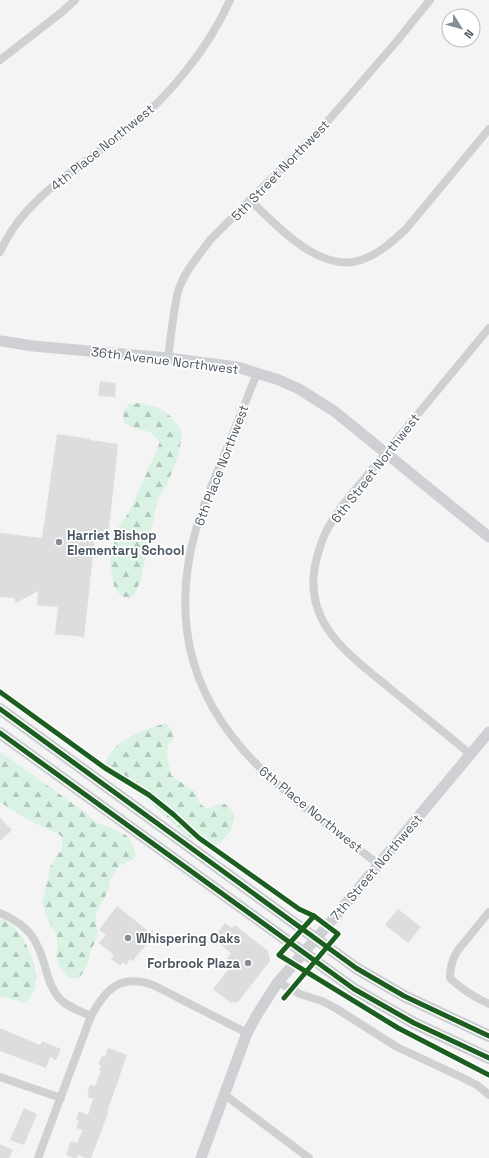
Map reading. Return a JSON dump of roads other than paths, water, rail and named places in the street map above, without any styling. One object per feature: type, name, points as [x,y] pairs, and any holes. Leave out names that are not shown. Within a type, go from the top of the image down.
[{"type":"main road","points":[[0,709],[356,968],[390,989],[489,1036]]},
{"type":"main road","points":[[0,733],[354,989],[430,1030],[489,1058]]},
{"type":"street","points":[[0,60],[62,12],[75,0]]},
{"type":"street","name":"4th Place Northwest","points":[[0,252],[8,234],[42,195],[132,126],[168,91],[189,66],[213,32],[230,0]]},
{"type":"street","name":"5th Street Northwest","points":[[168,358],[178,292],[189,270],[211,239],[321,129],[392,47],[430,0]]},
{"type":"street","points":[[250,200],[287,235],[310,251],[331,260],[345,262],[360,260],[376,253],[392,242],[406,229],[489,129]]},
{"type":"street","name":"6th Street Northwest","points":[[470,754],[365,668],[334,638],[325,625],[317,608],[313,589],[313,571],[319,549],[327,529],[341,508],[489,328]]},
{"type":"street","name":"36th Avenue Northwest","points":[[1,339],[33,346],[168,358],[237,367],[279,380],[334,410],[487,532]]},
{"type":"street","name":"6th Place Northwest","points":[[258,373],[204,505],[195,533],[188,563],[185,588],[186,618],[190,649],[203,691],[213,710],[227,731],[242,749],[256,765],[288,794],[378,864]]},
{"type":"street","name":"7th Street Northwest","points":[[201,1158],[248,1033],[258,1013],[278,982],[489,732]]},
{"type":"street","points":[[489,912],[458,950],[450,967],[450,978],[459,988],[489,1004]]},
{"type":"street","points":[[0,913],[22,925],[36,940],[41,950],[50,981],[59,998],[67,1005],[91,1016]]},
{"type":"street","points":[[38,1158],[91,1016],[98,1003],[116,984],[137,981],[158,987],[248,1033]]},
{"type":"street","points":[[278,982],[300,994],[338,1009],[397,1047],[459,1076],[489,1094]]},
{"type":"street","points":[[0,1078],[61,1098]]},
{"type":"street","points":[[225,1095],[309,1158]]},
{"type":"place","name":"Harriet Bishop Elementary School","points":[[59,542]]},
{"type":"place","name":"Whispering Oaks","points":[[128,938]]},
{"type":"place","name":"Forbrook Plaza","points":[[248,963]]}]
